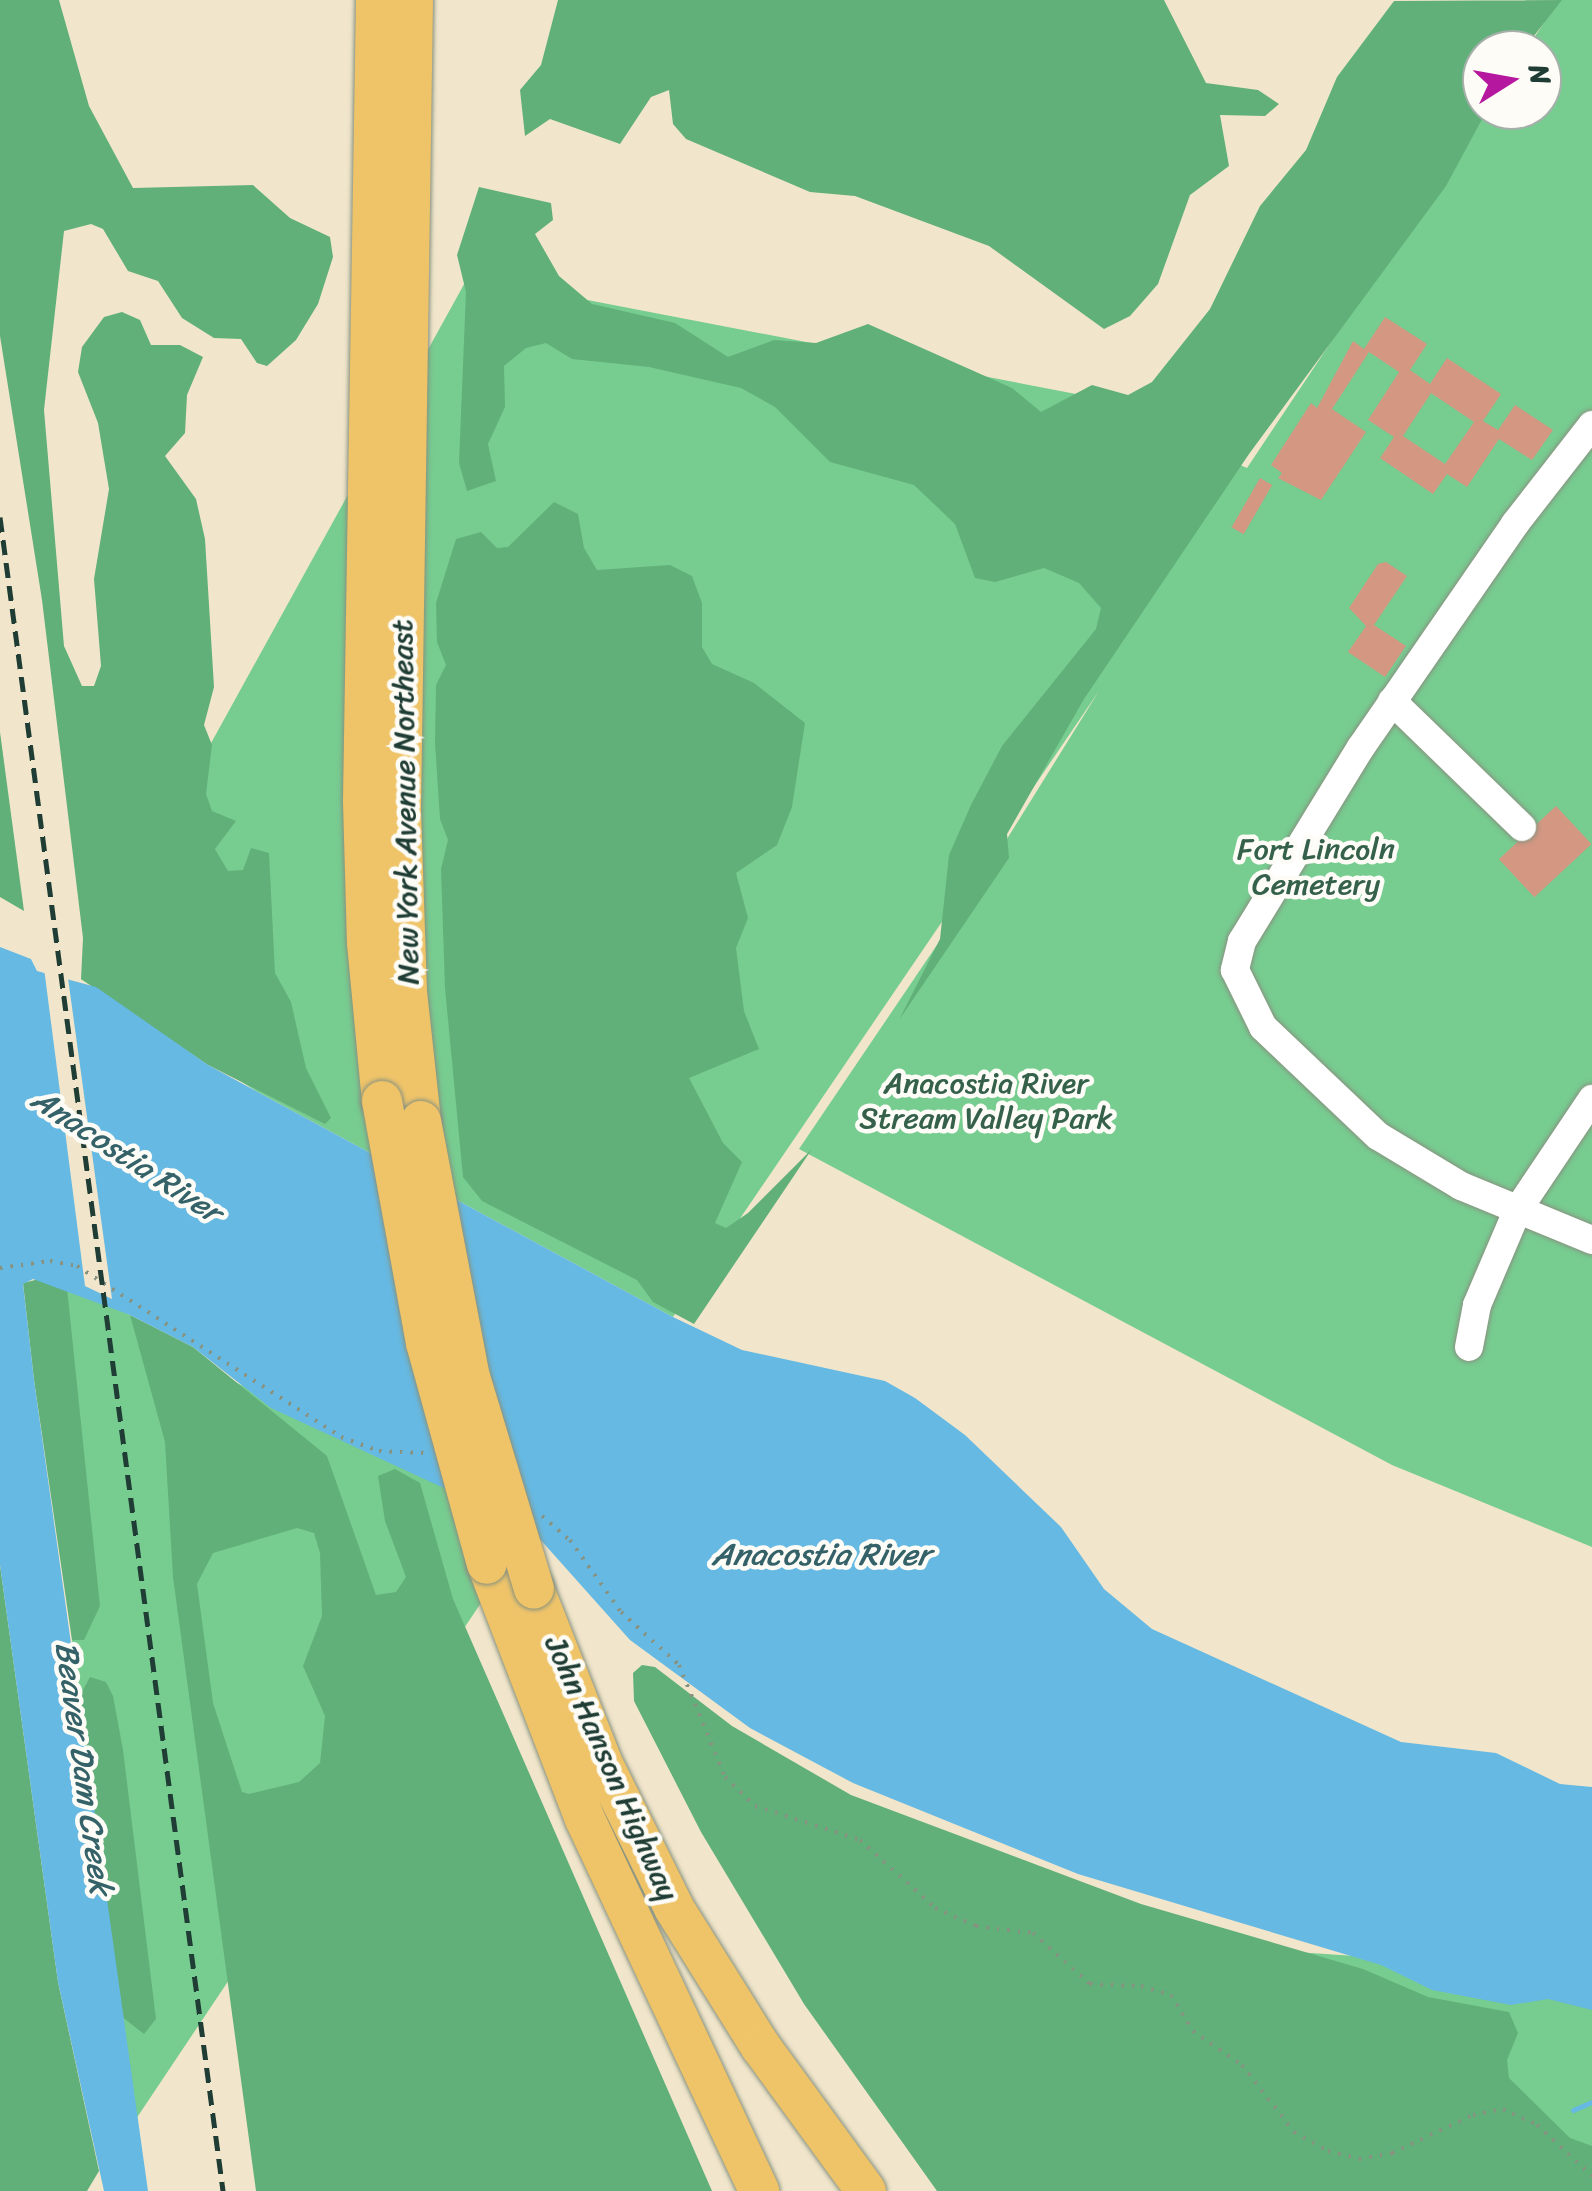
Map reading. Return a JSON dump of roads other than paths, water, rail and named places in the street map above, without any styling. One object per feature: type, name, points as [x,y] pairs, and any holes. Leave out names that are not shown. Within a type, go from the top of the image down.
[{"type":"highway","name":"New York Avenue Northeast","points":[[376,0],[363,816],[382,1101],[415,1294],[487,1564]]},
{"type":"highway","name":"New York Avenue Northeast","points":[[432,1],[410,214],[401,811],[406,977],[421,1121],[470,1377],[534,1589]]},
{"type":"highway","name":"John Hanson Highway","points":[[487,1564],[585,1819],[762,2191]]},
{"type":"highway","name":"John Hanson Highway","points":[[534,1589],[644,1851],[707,1965],[779,2073],[866,2191]]},
{"type":"highway","points":[[779,2073],[880,2191]]},
{"type":"lane","points":[[1592,425],[1392,701],[1242,940],[1237,982],[1288,1054],[1378,1136],[1415,1162],[1517,1211],[1592,1240]]},
{"type":"lane","points":[[1392,701],[1522,827]]},
{"type":"lane","points":[[1469,1347],[1477,1305],[1517,1211],[1592,1099]]},
{"type":"water","name":"Anacostia River","points":[[0,947],[31,959],[37,971],[96,987],[208,1065],[673,1317],[742,1350],[885,1381],[915,1398],[965,1435],[1061,1527],[1104,1589],[1152,1629],[1401,1742],[1496,1753],[1560,1784],[1592,1787],[1592,2010],[1548,1999],[1511,2005],[1432,1990],[1381,1965],[1078,1874],[853,1783],[750,1728],[630,1640],[530,1528],[271,1408],[193,1347],[130,1315],[33,1279],[23,1284],[34,1380],[148,2191],[104,2191],[58,1982],[0,1565]]},
{"type":"waterway","points":[[1573,2110],[1592,2102]]},
{"type":"railway","points":[[0,517],[223,2191]]},
{"type":"park label","name":"Fort Lincoln Cemetery","points":[[1316,866]]},
{"type":"park label","name":"Anacostia River Stream Valley Park","points":[[986,1100]]},
{"type":"water label","name":"Beaver Dam Creek","points":[[83,1768]]}]
